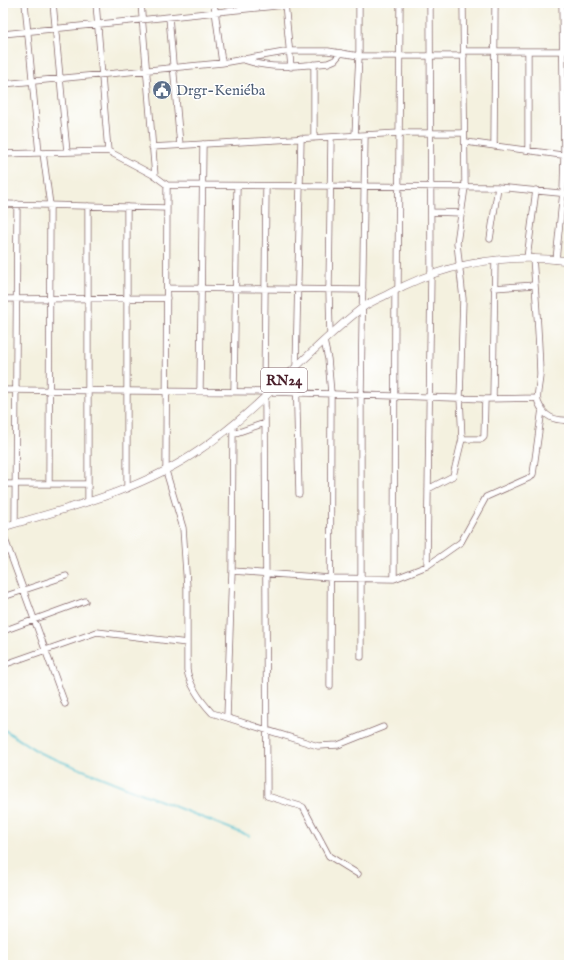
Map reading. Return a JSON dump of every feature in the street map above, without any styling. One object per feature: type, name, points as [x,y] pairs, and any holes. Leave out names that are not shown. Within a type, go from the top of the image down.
[{"type":"main road","name":"RN24","points":[[3,527],[127,489],[166,471],[201,450],[233,426],[265,395],[272,392],[330,335],[363,307],[396,289],[431,274],[458,266],[495,260],[530,258],[569,261]]},
{"type":"street","points":[[25,3],[32,81],[41,153],[50,205],[49,484]]},
{"type":"street","points":[[53,3],[67,152]]},
{"type":"street","points":[[96,3],[108,151]]},
{"type":"street","points":[[140,3],[155,176]]},
{"type":"street","points":[[214,3],[222,63]]},
{"type":"street","points":[[3,34],[305,3]]},
{"type":"street","points":[[355,135],[359,56],[359,3]]},
{"type":"street","points":[[394,579],[396,289],[399,187],[398,56],[400,3]]},
{"type":"street","points":[[427,566],[428,397],[431,274],[430,3]]},
{"type":"street","points":[[428,489],[453,476],[462,439],[460,398],[463,299],[458,266],[457,243],[465,187],[466,142],[464,133],[463,3]]},
{"type":"street","points":[[494,146],[495,3]]},
{"type":"street","points":[[556,260],[566,193],[567,156],[562,51],[562,3]]},
{"type":"street","points":[[285,4],[291,67]]},
{"type":"street","points":[[169,17],[180,145]]},
{"type":"street","points":[[3,84],[222,63],[290,51],[328,51],[359,56],[431,56],[494,51],[569,51]]},
{"type":"street","points":[[528,51],[528,150]]},
{"type":"street","points":[[242,60],[262,66],[291,67],[335,60],[341,53]]},
{"type":"street","points":[[314,64],[314,138]]},
{"type":"street","points":[[152,147],[399,133],[464,133]]},
{"type":"street","points":[[362,657],[361,395],[365,135]]},
{"type":"street","points":[[330,335],[329,290],[331,137]]},
{"type":"street","points":[[299,494],[298,392],[296,368],[301,138]]},
{"type":"street","points":[[466,142],[567,156]]},
{"type":"street","points":[[200,391],[203,144]]},
{"type":"street","points":[[3,154],[108,151],[155,176],[167,185],[431,188],[498,187],[566,193]]},
{"type":"street","points":[[167,185],[166,471],[183,528],[187,587],[187,643],[189,679],[203,703],[212,713],[318,746],[338,745],[383,727]]},
{"type":"street","points":[[234,392],[237,186]]},
{"type":"street","points":[[266,186],[265,423],[267,796],[303,807],[329,856],[358,874]]},
{"type":"street","points":[[490,239],[498,187]]},
{"type":"street","points":[[536,190],[530,258],[535,285],[540,377],[537,398],[542,409],[549,417],[554,420],[569,420]]},
{"type":"street","points":[[3,204],[167,208]]},
{"type":"street","points":[[15,523],[17,204]]},
{"type":"street","points":[[88,206],[88,502]]},
{"type":"street","points":[[126,207],[127,489]]},
{"type":"street","points":[[431,212],[462,213]]},
{"type":"street","points":[[493,399],[495,260]]},
{"type":"street","points":[[494,288],[535,285]]},
{"type":"street","points":[[167,288],[363,290]]},
{"type":"street","points":[[3,299],[167,298]]},
{"type":"street","points":[[324,341],[328,359],[331,393],[330,686]]},
{"type":"street","points":[[3,390],[200,391],[265,395]]},
{"type":"street","points":[[272,392],[485,399],[537,398]]},
{"type":"street","points":[[462,439],[482,439],[484,437],[485,399]]},
{"type":"street","points":[[232,570],[330,578],[394,579],[427,566],[461,542],[486,497],[531,477],[533,474],[542,409]]},
{"type":"street","points":[[233,434],[265,423]]},
{"type":"street","points":[[227,717],[232,570],[233,426]]},
{"type":"street","points":[[3,484],[88,484]]},
{"type":"street","points":[[3,534],[65,704]]},
{"type":"street","points":[[3,597],[66,576]]},
{"type":"street","points":[[3,631],[35,621],[85,601]]},
{"type":"street","points":[[3,665],[97,632],[187,643]]},
{"type":"waterway","points":[[3,729],[40,753],[249,836]]},
{"type":"place","name":"Drgr-Keniéba","points":[[162,90]]}]
